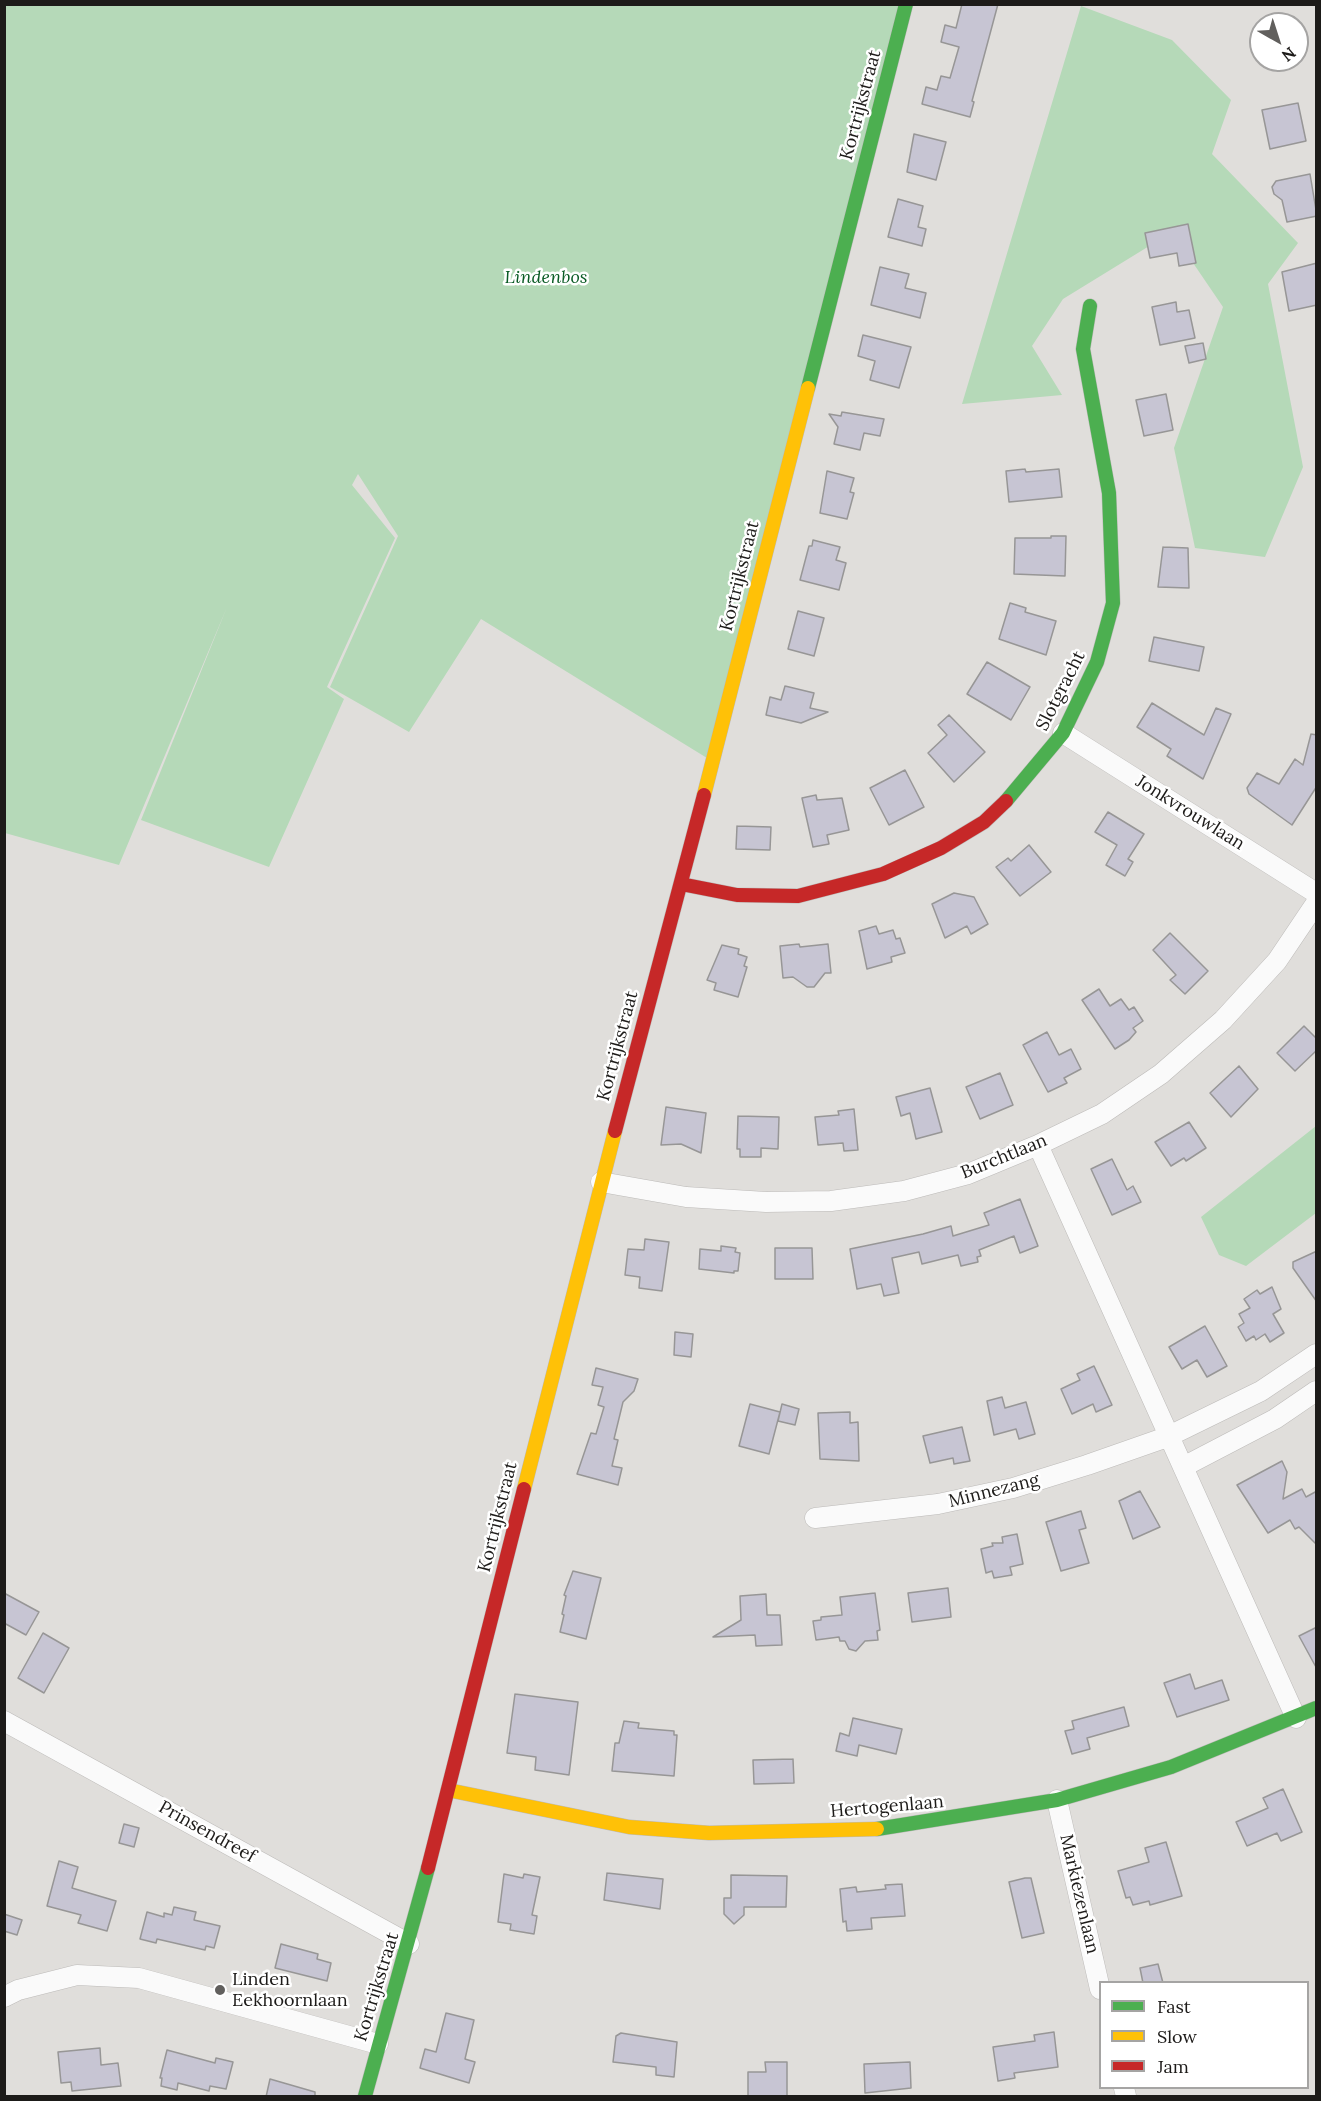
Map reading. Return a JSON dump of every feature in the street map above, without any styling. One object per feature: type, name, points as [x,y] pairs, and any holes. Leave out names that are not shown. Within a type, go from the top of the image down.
[{"type":"street","name":"Kortrijkstraat","points":[[364,2097],[409,1944],[601,1182],[681,884],[906,4]]},
{"type":"street","name":"Slotgracht","points":[[681,884],[737,895],[798,896],[883,874],[941,848],[984,822],[1017,790],[1063,734],[1097,662],[1113,603],[1113,551],[1109,493],[1083,349],[1090,306]]},
{"type":"street","name":"Jonkvrouwlaan","points":[[1063,734],[1317,893]]},
{"type":"street","name":"Burchtlaan","points":[[601,1182],[686,1197],[766,1202],[831,1201],[904,1191],[968,1174],[1038,1145],[1102,1114],[1161,1074],[1223,1020],[1277,961],[1317,903]]},
{"type":"street","points":[[1038,1145],[1167,1437],[1183,1467],[1296,1718]]},
{"type":"street","name":"Minnezang","points":[[815,1518],[938,1504],[1012,1488],[1167,1437],[1261,1391],[1317,1354]]},
{"type":"street","points":[[1183,1467],[1275,1419],[1317,1391]]},
{"type":"street","name":"Hertogenlaan","points":[[448,1790],[629,1827],[709,1833],[886,1829],[1057,1800],[1171,1767],[1317,1708]]},
{"type":"street","name":"Prinsendreef","points":[[4,1721],[409,1944]]},
{"type":"street","name":"Markiezenlaan","points":[[1057,1800],[1099,1981]]},
{"type":"street","points":[[4,1997],[18,1990],[77,1975],[139,1978],[378,2044]]},
{"type":"green space","name":"Lindenbos","points":[[4,5],[900,5],[707,758],[481,619],[409,732],[330,687],[398,536],[358,474],[352,485],[395,538],[327,687],[344,699],[269,867],[141,820],[227,607],[119,865],[5,833]]},
{"type":"green space","points":[[1081,6],[1172,40],[1231,100],[1212,154],[1298,243],[1268,284],[1303,467],[1265,557],[1195,548],[1174,448],[1223,307],[1172,232],[1063,299],[1032,346],[1062,395],[962,404]]},
{"type":"green space","points":[[1316,1126],[1316,1213],[1246,1266],[1219,1255],[1201,1217]]},
{"type":"building","points":[[962,4],[998,4],[972,101],[974,102],[970,117],[922,104],[926,87],[937,90],[941,76],[950,78],[959,47],[941,42],[945,25],[956,28]]},
{"type":"building","points":[[1298,103],[1306,141],[1270,149],[1262,110]]},
{"type":"building","points":[[914,134],[946,142],[936,180],[907,172]]},
{"type":"building","points":[[1310,174],[1317,216],[1287,222],[1282,200],[1274,194],[1272,187],[1276,181]]},
{"type":"building","points":[[898,199],[923,206],[918,227],[926,229],[922,246],[888,237]]},
{"type":"building","points":[[1188,224],[1196,263],[1179,266],[1177,253],[1150,258],[1145,233]]},
{"type":"building","points":[[1317,263],[1317,305],[1289,311],[1282,272]]},
{"type":"building","points":[[880,267],[909,274],[905,288],[926,293],[920,318],[871,305]]},
{"type":"building","points":[[1176,302],[1177,312],[1189,310],[1195,338],[1160,345],[1152,307]]},
{"type":"building","points":[[863,335],[911,347],[899,388],[870,380],[875,361],[858,356]]},
{"type":"building","points":[[1203,343],[1206,359],[1189,363],[1185,346]]},
{"type":"building","points":[[1166,394],[1173,430],[1144,436],[1136,400]]},
{"type":"building","points":[[842,412],[884,419],[880,436],[864,433],[860,450],[834,444],[838,427],[829,414],[841,416]]},
{"type":"building","points":[[1025,469],[1026,472],[1059,469],[1062,497],[1009,502],[1006,471]]},
{"type":"building","points":[[827,471],[854,478],[850,492],[854,493],[847,519],[820,513]]},
{"type":"building","points":[[1051,536],[1066,536],[1065,576],[1014,574],[1015,538],[1051,538]]},
{"type":"building","points":[[813,540],[840,547],[836,560],[846,563],[839,590],[800,580],[809,546],[812,546]]},
{"type":"building","points":[[1163,547],[1188,548],[1189,588],[1158,587]]},
{"type":"building","points":[[1010,603],[1026,608],[1025,612],[1056,621],[1046,655],[999,639]]},
{"type":"building","points":[[798,611],[824,618],[814,656],[788,649]]},
{"type":"building","points":[[1154,637],[1204,647],[1199,671],[1149,661]]},
{"type":"building","points":[[987,662],[1030,687],[1011,720],[967,694]]},
{"type":"building","points":[[785,686],[814,693],[810,708],[828,712],[801,723],[766,715],[770,697],[781,700]]},
{"type":"building","points":[[1152,703],[1204,735],[1216,708],[1231,714],[1203,779],[1167,756],[1171,749],[1137,727]]},
{"type":"building","points":[[949,715],[985,752],[954,782],[928,753],[947,735],[938,725]]},
{"type":"building","points":[[1311,734],[1317,735],[1317,786],[1292,825],[1249,794],[1247,788],[1257,773],[1279,784],[1295,759],[1303,765]]},
{"type":"building","points":[[905,770],[924,807],[889,825],[870,788]]},
{"type":"building","points":[[816,795],[817,800],[842,798],[849,830],[827,835],[829,844],[813,847],[802,798]]},
{"type":"building","points":[[1108,812],[1144,834],[1128,859],[1133,862],[1125,876],[1106,865],[1117,845],[1095,832]]},
{"type":"building","points":[[737,826],[771,827],[770,850],[736,849]]},
{"type":"building","points":[[1029,845],[1051,872],[1020,896],[996,867],[1008,858],[1011,861]]},
{"type":"building","points":[[954,893],[974,897],[988,924],[971,934],[967,926],[945,938],[932,904]]},
{"type":"building","points":[[876,926],[879,934],[893,930],[896,939],[900,938],[905,953],[891,957],[892,962],[867,969],[859,931]]},
{"type":"building","points":[[1170,933],[1208,971],[1185,994],[1170,980],[1176,975],[1153,950]]},
{"type":"building","points":[[799,944],[800,947],[828,944],[831,973],[825,973],[814,987],[807,987],[793,977],[783,978],[780,946]]},
{"type":"building","points":[[722,945],[739,949],[738,954],[747,957],[744,966],[747,967],[738,997],[714,990],[716,983],[707,980]]},
{"type":"building","points":[[1099,989],[1110,1006],[1121,999],[1129,1010],[1134,1007],[1143,1021],[1133,1028],[1136,1032],[1129,1040],[1115,1049],[1082,1000]]},
{"type":"building","points":[[1304,1026],[1317,1039],[1317,1050],[1295,1071],[1277,1053]]},
{"type":"building","points":[[1047,1032],[1059,1055],[1071,1049],[1081,1069],[1064,1078],[1067,1083],[1048,1092],[1023,1045]]},
{"type":"building","points":[[1239,1066],[1258,1089],[1231,1117],[1210,1093]]},
{"type":"building","points":[[1000,1073],[1013,1105],[980,1119],[966,1087]]},
{"type":"building","points":[[930,1088],[942,1132],[916,1139],[910,1113],[901,1116],[896,1097]]},
{"type":"building","points":[[666,1107],[706,1113],[701,1153],[681,1144],[661,1145]]},
{"type":"building","points":[[854,1109],[858,1150],[844,1151],[843,1143],[818,1145],[815,1117],[839,1115],[838,1111]]},
{"type":"building","points":[[738,1116],[779,1117],[778,1149],[761,1148],[761,1157],[740,1157],[740,1149],[737,1149]]},
{"type":"building","points":[[1189,1122],[1206,1148],[1186,1161],[1184,1158],[1171,1166],[1155,1142]]},
{"type":"building","points":[[1112,1159],[1127,1190],[1133,1186],[1141,1202],[1112,1215],[1091,1169]]},
{"type":"building","points":[[1020,1199],[1038,1246],[1020,1253],[1014,1236],[979,1250],[981,1256],[977,1257],[978,1262],[961,1266],[958,1255],[922,1264],[919,1252],[892,1258],[899,1293],[884,1296],[881,1284],[857,1289],[850,1249],[951,1226],[953,1236],[989,1225],[984,1213]]},
{"type":"building","points":[[645,1239],[669,1242],[662,1291],[639,1288],[640,1277],[625,1275],[628,1249],[644,1250]]},
{"type":"building","points":[[721,1246],[736,1248],[735,1252],[740,1253],[738,1271],[734,1273],[699,1269],[700,1249],[721,1251]]},
{"type":"building","points":[[775,1248],[812,1248],[813,1279],[775,1279]]},
{"type":"building","points":[[1317,1251],[1317,1302],[1293,1268],[1293,1262]]},
{"type":"building","points":[[1272,1287],[1281,1309],[1273,1314],[1284,1333],[1270,1342],[1265,1334],[1256,1340],[1254,1336],[1246,1341],[1238,1327],[1244,1323],[1239,1314],[1250,1308],[1244,1299],[1257,1290],[1260,1294]]},
{"type":"building","points":[[1205,1326],[1227,1366],[1207,1377],[1197,1360],[1182,1369],[1169,1347]]},
{"type":"building","points":[[675,1332],[693,1334],[691,1357],[674,1355]]},
{"type":"building","points":[[1094,1366],[1112,1405],[1096,1412],[1093,1404],[1072,1414],[1061,1389],[1080,1380],[1077,1374]]},
{"type":"building","points":[[596,1368],[638,1379],[634,1391],[623,1402],[614,1439],[618,1440],[612,1466],[622,1468],[618,1485],[577,1474],[591,1433],[596,1434],[604,1407],[598,1405],[603,1387],[592,1385]]},
{"type":"building","points":[[1002,1397],[1005,1408],[1026,1402],[1035,1434],[1019,1439],[1016,1429],[994,1435],[987,1401]]},
{"type":"building","points":[[750,1404],[780,1412],[769,1454],[739,1446]]},
{"type":"building","points":[[782,1404],[799,1409],[795,1425],[778,1421]]},
{"type":"building","points":[[850,1412],[850,1423],[858,1422],[859,1461],[820,1459],[818,1413]]},
{"type":"building","points":[[962,1427],[970,1461],[954,1464],[953,1458],[930,1463],[923,1436]]},
{"type":"building","points":[[1282,1461],[1287,1472],[1283,1499],[1302,1489],[1306,1497],[1317,1491],[1317,1545],[1299,1527],[1295,1529],[1290,1520],[1268,1533],[1237,1485]]},
{"type":"building","points":[[1140,1491],[1160,1527],[1133,1539],[1119,1501]]},
{"type":"building","points":[[1081,1511],[1086,1528],[1079,1530],[1089,1563],[1061,1571],[1046,1522]]},
{"type":"building","points":[[1017,1534],[1023,1564],[1010,1567],[1012,1575],[994,1578],[992,1571],[986,1573],[981,1549],[993,1546],[992,1543],[1003,1543],[1002,1537]]},
{"type":"building","points":[[573,1571],[601,1578],[586,1639],[560,1632],[564,1615],[562,1614],[566,1596],[564,1595]]},
{"type":"building","points":[[948,1588],[951,1617],[912,1622],[908,1593]]},
{"type":"building","points":[[4,1593],[39,1612],[26,1635],[4,1623]]},
{"type":"building","points":[[875,1593],[880,1630],[877,1631],[878,1640],[865,1641],[856,1651],[849,1649],[845,1641],[840,1641],[839,1637],[816,1640],[813,1621],[821,1620],[821,1617],[842,1615],[840,1597]]},
{"type":"building","points":[[766,1594],[767,1615],[780,1615],[782,1645],[756,1646],[755,1635],[713,1637],[741,1620],[740,1596]]},
{"type":"building","points":[[1317,1627],[1317,1669],[1299,1636]]},
{"type":"building","points":[[43,1633],[69,1648],[44,1693],[18,1678]]},
{"type":"building","points":[[1190,1674],[1195,1689],[1222,1680],[1229,1700],[1177,1717],[1164,1683]]},
{"type":"building","points":[[515,1694],[578,1702],[569,1775],[535,1770],[536,1757],[507,1753]]},
{"type":"building","points":[[1124,1707],[1129,1726],[1087,1738],[1090,1749],[1072,1754],[1065,1731],[1074,1729],[1072,1721]]},
{"type":"building","points":[[853,1718],[902,1729],[896,1754],[859,1745],[857,1756],[836,1751],[840,1733],[849,1736]]},
{"type":"building","points":[[624,1721],[639,1723],[638,1728],[674,1731],[674,1735],[677,1735],[674,1776],[612,1771],[615,1743],[619,1743]]},
{"type":"building","points":[[793,1759],[794,1783],[754,1784],[753,1760]]},
{"type":"building","points":[[1283,1789],[1302,1832],[1281,1841],[1277,1833],[1247,1846],[1236,1822],[1268,1808],[1263,1798]]},
{"type":"building","points":[[124,1824],[139,1828],[134,1847],[119,1843]]},
{"type":"building","points":[[1166,1842],[1182,1896],[1150,1905],[1149,1901],[1133,1905],[1130,1897],[1126,1898],[1118,1871],[1149,1862],[1145,1848]]},
{"type":"building","points":[[59,1861],[78,1867],[72,1888],[116,1901],[107,1931],[78,1923],[81,1915],[47,1906]]},
{"type":"building","points":[[607,1873],[663,1879],[660,1909],[604,1900]]},
{"type":"building","points":[[504,1874],[523,1878],[524,1874],[540,1877],[532,1915],[537,1916],[534,1934],[510,1930],[511,1924],[498,1922]]},
{"type":"building","points":[[731,1875],[787,1876],[786,1907],[744,1907],[744,1915],[734,1924],[724,1914],[724,1898],[731,1898]]},
{"type":"building","points":[[1031,1878],[1044,1933],[1022,1938],[1009,1882]]},
{"type":"building","points":[[902,1884],[905,1916],[871,1918],[872,1929],[847,1931],[846,1921],[843,1922],[840,1889],[856,1887],[857,1892],[886,1889],[885,1885]]},
{"type":"building","points":[[174,1907],[196,1912],[194,1920],[220,1926],[214,1948],[206,1946],[205,1950],[157,1939],[156,1943],[140,1939],[147,1912],[164,1917],[164,1913],[172,1915]]},
{"type":"building","points":[[4,1914],[22,1920],[17,1935],[4,1931]]},
{"type":"building","points":[[281,1944],[318,1954],[317,1959],[331,1963],[327,1981],[275,1968]]},
{"type":"building","points":[[1158,1964],[1162,1981],[1143,1981],[1140,1968]]},
{"type":"building","points":[[446,2013],[474,2020],[465,2059],[475,2062],[469,2083],[420,2068],[425,2049],[436,2052]]},
{"type":"building","points":[[1054,2032],[1058,2067],[1014,2073],[1015,2078],[998,2081],[993,2047],[1035,2041],[1034,2035]]},
{"type":"building","points":[[621,2033],[677,2042],[674,2077],[656,2075],[656,2067],[613,2062],[616,2036]]},
{"type":"building","points":[[100,2048],[101,2065],[118,2063],[121,2086],[72,2091],[71,2082],[61,2083],[58,2052]]},
{"type":"building","points":[[167,2050],[215,2063],[216,2058],[233,2062],[226,2089],[210,2086],[209,2091],[178,2083],[177,2090],[161,2086],[162,2078],[160,2078]]},
{"type":"building","points":[[765,2062],[787,2062],[787,2097],[748,2097],[748,2072],[766,2072]]},
{"type":"building","points":[[910,2062],[911,2088],[865,2093],[864,2064]]},
{"type":"building","points":[[270,2079],[315,2092],[315,2097],[266,2097]]},
{"type":"traffic: fast","points":[[808,388],[906,4]]},
{"type":"traffic: fast","points":[[1006,801],[1063,733],[1097,662],[1113,603],[1109,493],[1083,349],[1090,306]]},
{"type":"traffic: fast","points":[[877,1829],[1057,1800],[1171,1767],[1316,1708]]},
{"type":"traffic: fast","points":[[365,2096],[428,1868]]},
{"type":"traffic: slow","points":[[704,795],[808,388]]},
{"type":"traffic: slow","points":[[524,1489],[615,1131]]},
{"type":"traffic: slow","points":[[448,1790],[629,1827],[709,1833],[877,1829]]},
{"type":"traffic: jam","points":[[615,1131],[704,795]]},
{"type":"traffic: jam","points":[[681,884],[737,895],[798,896],[883,874],[941,848],[984,822],[1006,801]]},
{"type":"traffic: jam","points":[[428,1868],[524,1489]]},
{"type":"place","name":"Linden Eekhoornlaan","points":[[220,1990]]}]
